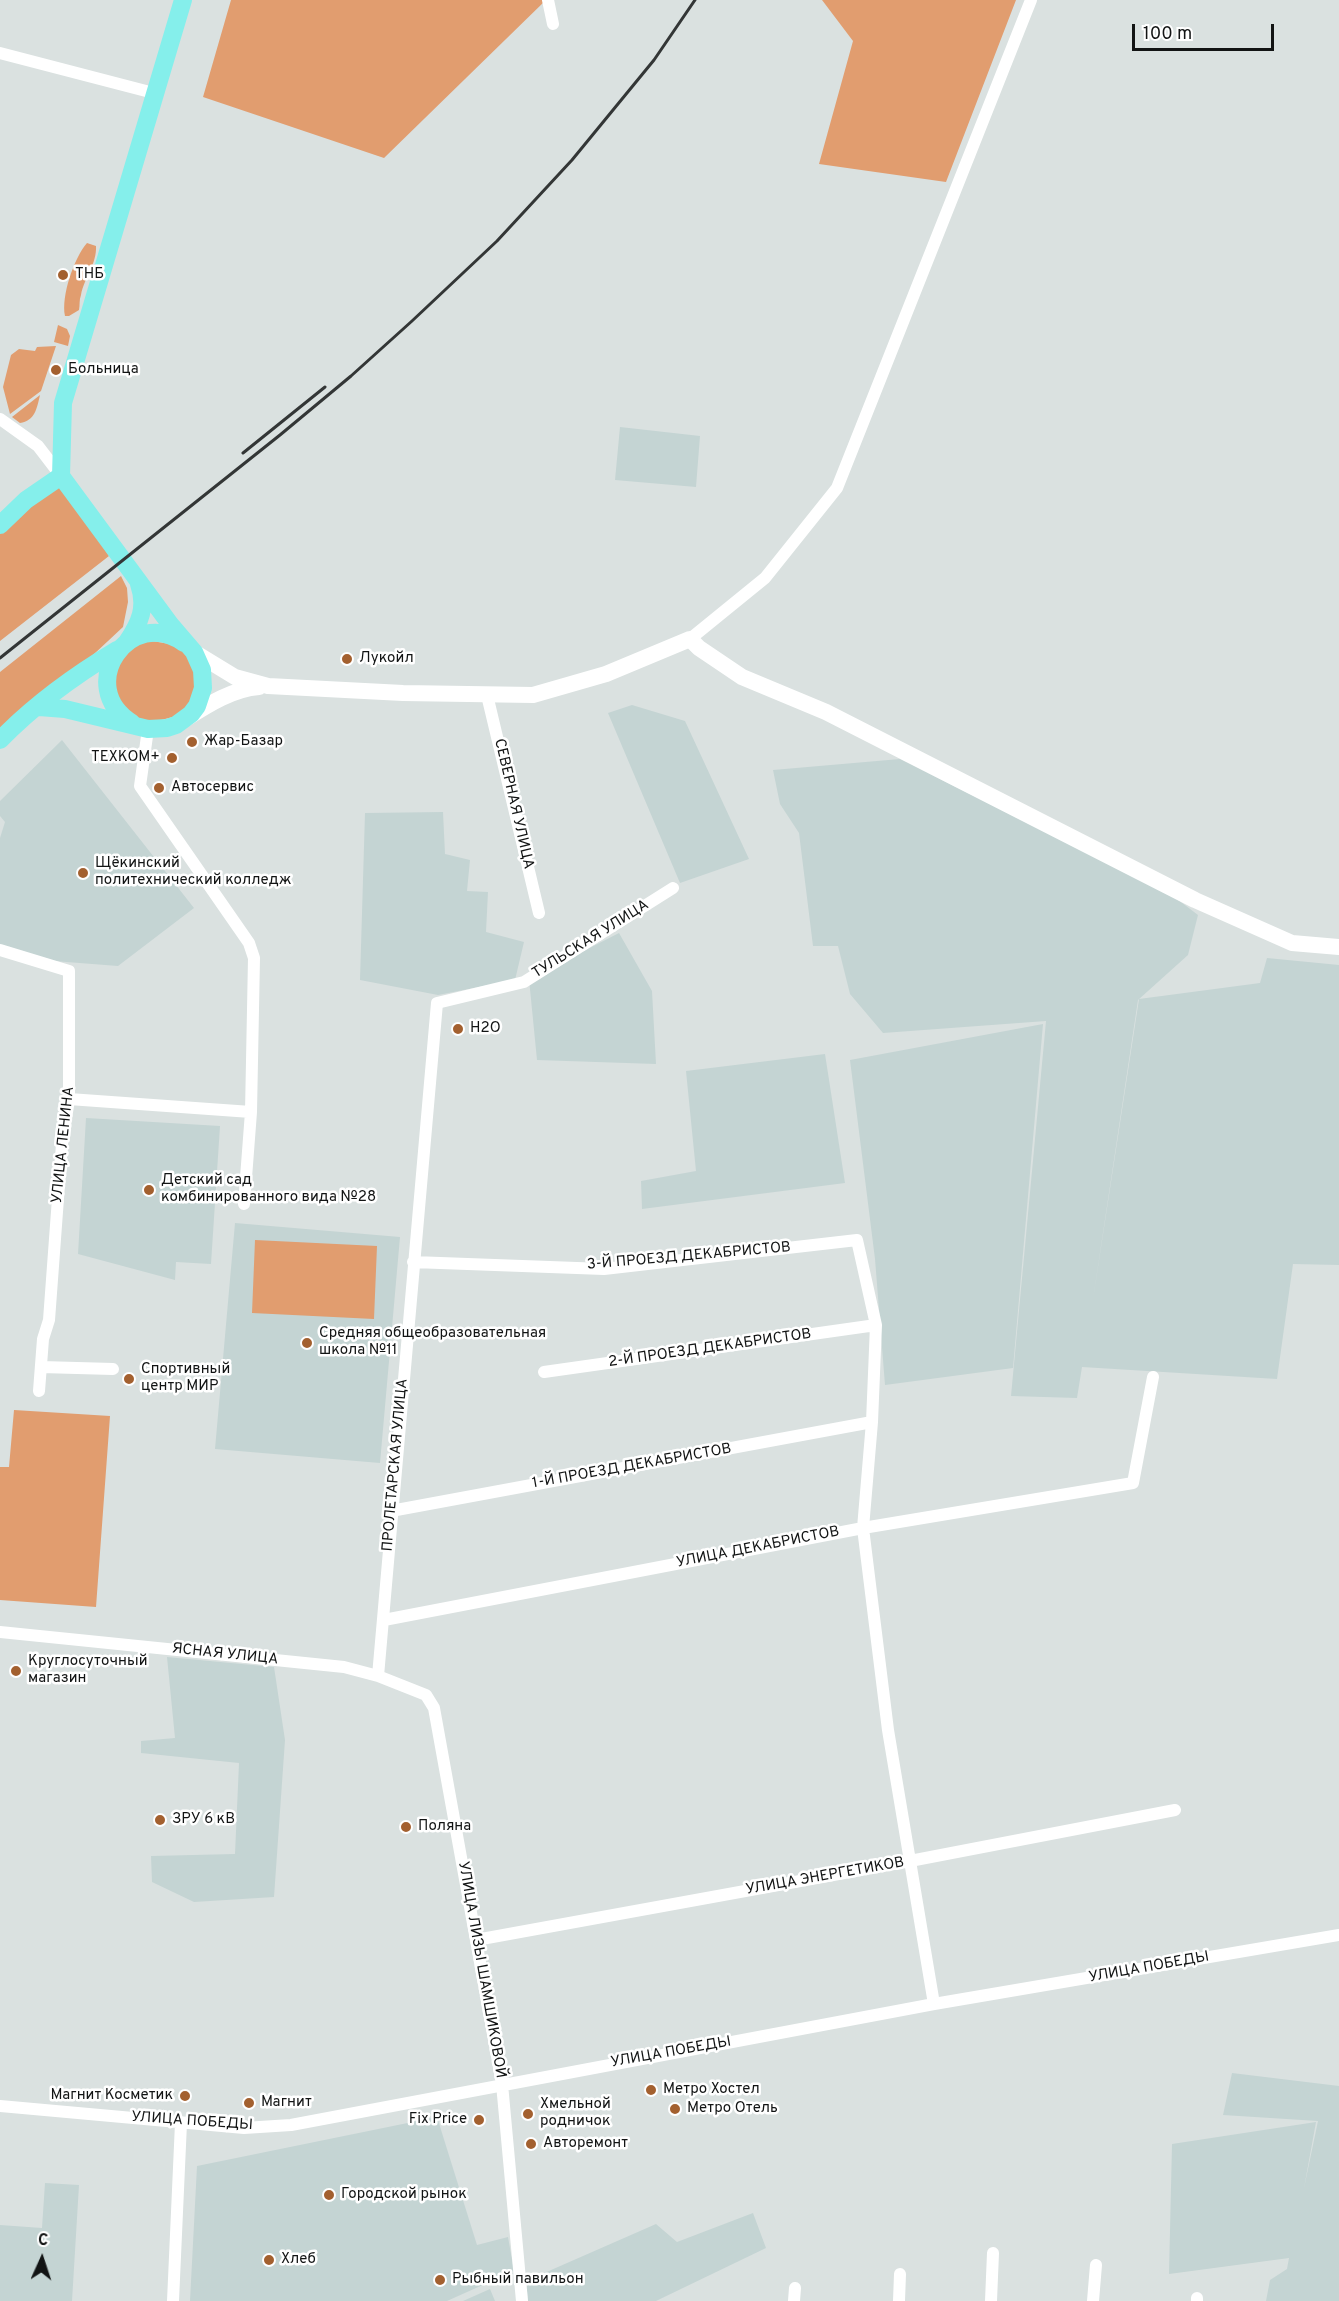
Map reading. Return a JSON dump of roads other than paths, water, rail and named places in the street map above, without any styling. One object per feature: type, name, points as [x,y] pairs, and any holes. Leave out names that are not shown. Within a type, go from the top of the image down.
[{"type":"main road","points":[[39,707],[65,709],[143,728],[167,728],[184,720],[196,706],[203,688],[202,669],[191,649],[61,476],[63,403],[183,0]]},
{"type":"main road","points":[[0,525],[26,500],[61,476]]},
{"type":"main road","points":[[136,577],[142,595],[142,612],[136,630],[109,665],[107,674],[108,693],[116,710],[130,723],[143,728]]},
{"type":"main road","points":[[0,740],[96,663],[143,634],[171,636],[191,649]]},
{"type":"street","points":[[548,0],[553,24]]},
{"type":"street","points":[[191,649],[235,677],[268,686],[533,695],[606,674],[690,639],[765,578],[837,488],[1031,0]]},
{"type":"street","points":[[0,53],[146,91]]},
{"type":"street","points":[[0,418],[38,446],[61,476]]},
{"type":"street","points":[[690,639],[699,648],[742,677],[826,712],[1195,900],[1292,943],[1339,947]]},
{"type":"street","points":[[184,720],[236,692],[268,686]]},
{"type":"street","name":"СЕВЕРНАЯ УЛИЦА","points":[[487,695],[539,913]]},
{"type":"street","points":[[143,728],[140,786],[249,943],[254,958],[251,1112],[244,1203]]},
{"type":"street","name":"ТУЛЬСКАЯ УЛИЦА","points":[[437,1003],[524,982],[673,888]]},
{"type":"street","name":"УЛИЦА ЛЕНИНА","points":[[0,950],[69,971],[69,1099],[62,1144],[49,1320],[43,1339],[39,1391]]},
{"type":"street","name":"ПРОЛЕТАРСКАЯ УЛИЦА","points":[[378,1676],[412,1262],[437,1003]]},
{"type":"street","points":[[69,1099],[251,1112]]},
{"type":"street","name":"3-Й ПРОЕЗД ДЕКАБРИСТОВ","points":[[412,1262],[604,1269],[857,1240],[876,1325]]},
{"type":"street","points":[[876,1325],[872,1422],[863,1528],[888,1730],[934,2004]]},
{"type":"street","name":"2-Й ПРОЕЗД ДЕКАБРИСТОВ","points":[[544,1372],[876,1325]]},
{"type":"street","points":[[41,1367],[113,1369]]},
{"type":"street","name":"УЛИЦА ДЕКАБРИСТОВ","points":[[384,1620],[863,1528],[1133,1483],[1153,1377]]},
{"type":"street","name":"1-Й ПРОЕЗД ДЕКАБРИСТОВ","points":[[391,1511],[872,1422]]},
{"type":"street","name":"ЯСНАЯ УЛИЦА","points":[[0,1632],[344,1667],[378,1676]]},
{"type":"street","name":"УЛИЦА ЛИЗЫ ШАМШИКОВОЙ","points":[[378,1676],[426,1695],[434,1708],[502,2085],[522,2301]]},
{"type":"street","name":"УЛИЦА ЭНЕРГЕТИКОВ","points":[[476,1940],[1175,1810]]},
{"type":"street","name":"УЛИЦА ПОБЕДЫ","points":[[0,2106],[244,2128],[291,2125],[934,2004],[1339,1935]]},
{"type":"street","points":[[173,2301],[181,2123]]},
{"type":"street","points":[[991,2301],[993,2253]]},
{"type":"street","points":[[1093,2301],[1096,2265]]},
{"type":"street","points":[[899,2301],[900,2274]]},
{"type":"street","points":[[794,2301],[795,2288]]},
{"type":"railway","points":[[0,658],[351,376],[497,241],[572,160],[654,60],[695,0]]},
{"type":"railway","points":[[243,453],[325,387]]},
{"type":"place","name":"ТНБ","points":[[63,275]]},
{"type":"place","name":"Больница","points":[[56,370]]},
{"type":"place","name":"Лукойл","points":[[347,659]]},
{"type":"place","name":"Жар-Базар","points":[[192,742]]},
{"type":"place","name":"ТЕХКОМ+","points":[[172,758]]},
{"type":"place","name":"Автосервис","points":[[159,788]]},
{"type":"place","name":"Щёкинский политехнический колледж","points":[[83,873]]},
{"type":"place","name":"Н2О","points":[[458,1029]]},
{"type":"place","name":"Детский сад комбинированного вида №28","points":[[149,1190]]},
{"type":"place","name":"Средняя общеобразовательная школа №11","points":[[307,1343]]},
{"type":"place","name":"Спортивный центр МИР","points":[[129,1379]]},
{"type":"place","name":"Круглосуточный магазин","points":[[16,1671]]},
{"type":"place","name":"ЗРУ 6 кВ","points":[[160,1820]]},
{"type":"place","name":"Поляна","points":[[406,1827]]},
{"type":"place","name":"Метро Хостел","points":[[651,2090]]},
{"type":"place","name":"Магнит Косметик","points":[[185,2096]]},
{"type":"place","name":"Магнит","points":[[249,2103]]},
{"type":"place","name":"Метро Отель","points":[[675,2109]]},
{"type":"place","name":"Хмельной родничок","points":[[528,2114]]},
{"type":"place","name":"Fix Price","points":[[479,2120]]},
{"type":"place","name":"Авторемонт","points":[[531,2144]]},
{"type":"place","name":"Городской рынок","points":[[329,2195]]},
{"type":"place","name":"Хлеб","points":[[269,2260]]},
{"type":"place","name":"Рыбный павильон","points":[[440,2280]]}]
